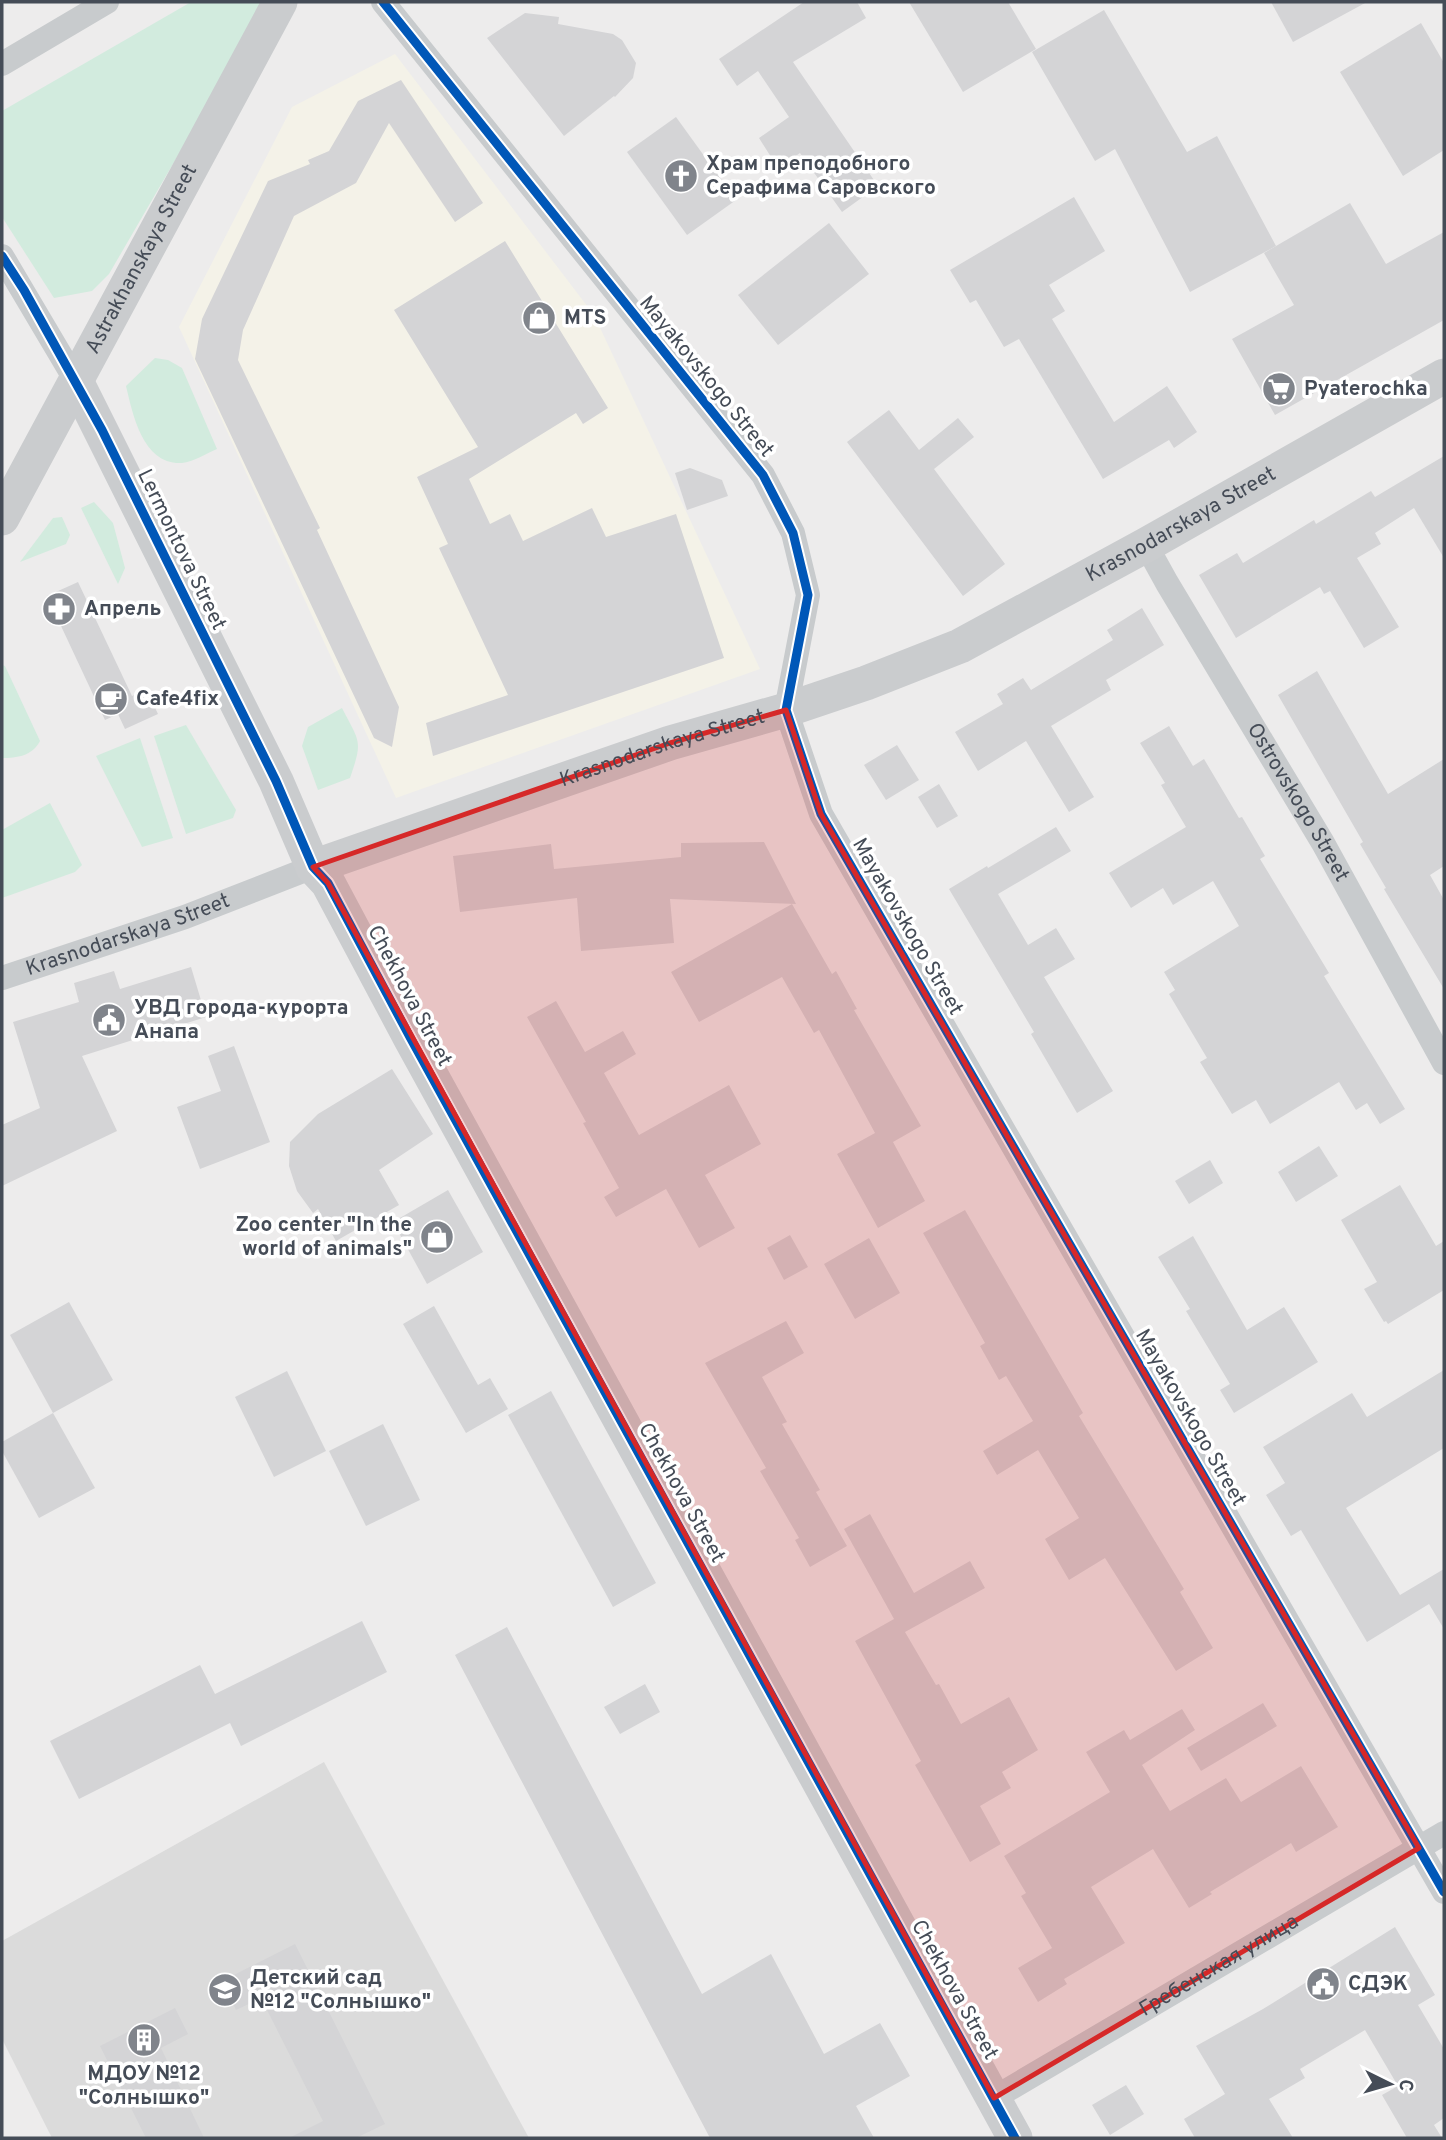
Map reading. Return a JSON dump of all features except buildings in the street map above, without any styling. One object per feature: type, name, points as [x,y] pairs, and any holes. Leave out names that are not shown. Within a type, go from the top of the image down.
[{"type":"street","points":[[2,64],[107,2]]},
{"type":"street","name":"Astrakhanskaya Street","points":[[2,518],[280,2]]},
{"type":"street","name":"Mayakovskogo Street","points":[[383,2],[763,475],[793,533],[808,595],[786,710],[821,814],[1444,1892]]},
{"type":"street","name":"Lermontova Street","points":[[2,256],[76,381],[270,769],[313,867]]},
{"type":"street","name":"Krasnodarskaya Street","points":[[2,978],[185,917],[313,867],[670,743],[786,710],[866,683],[960,646],[1146,545],[1444,376]]},
{"type":"street","name":"Ostrovskogo Street","points":[[1146,545],[1323,844],[1444,1063]]},
{"type":"street","name":"Chekhova Street","points":[[313,867],[328,883],[1015,2138]]},
{"type":"street","name":"Гребенская улица","points":[[994,2098],[1444,1833]]},
{"type":"highlighted area","points":[[786,710],[821,814],[1419,1848],[994,2098],[328,883],[313,867],[670,743]]},
{"type":"shaded area","points":[[395,54],[594,315],[760,669],[396,798],[179,327],[292,107]]},
{"type":"shaded area","name":"Детский сад №12 \"Солнышко\"","points":[[324,1762],[529,2138],[52,2138],[2,2039],[2,1941]]},
{"type":"green space","points":[[191,2],[267,2],[109,274],[92,291],[54,298],[2,217],[2,111]]},
{"type":"green space","points":[[155,358],[168,360],[182,368],[217,449],[182,463],[158,456],[149,447],[132,411],[126,386]]},
{"type":"green space","points":[[94,502],[113,523],[125,568],[118,584],[81,508]]},
{"type":"green space","points":[[62,517],[70,535],[66,544],[20,562],[53,518]]},
{"type":"green space","points":[[2,665],[5,666],[40,741],[33,750],[24,755],[2,758]]},
{"type":"green space","points":[[342,708],[358,742],[354,766],[350,778],[318,790],[302,746],[308,727]]},
{"type":"green space","points":[[186,725],[236,810],[233,818],[186,834],[154,736]]},
{"type":"green space","points":[[140,738],[173,838],[142,847],[96,756]]},
{"type":"green space","points":[[50,803],[82,865],[75,872],[2,898],[2,830]]},
{"type":"cycle path","points":[[383,2],[763,475],[793,533],[808,595],[786,710],[821,814],[1444,1892]]},
{"type":"cycle path","points":[[2,256],[24,290],[102,430],[276,781],[313,867],[328,883],[411,1039],[1015,2138]]},
{"type":"place","name":"Храм преподобного Серафима Саровского","points":[[681,176]]},
{"type":"place","name":"MTS","points":[[539,318]]},
{"type":"place","name":"Pyaterochka","points":[[1279,389]]},
{"type":"place","name":"Апрель","points":[[59,609]]},
{"type":"place","name":"Cafe4fix","points":[[111,699]]},
{"type":"place","name":"УВД города-курорта Анапа","points":[[109,1020]]},
{"type":"place","name":"Zoo center \"In the world of animals\"","points":[[437,1237]]},
{"type":"place","name":"СДЭК","points":[[1323,1984]]},
{"type":"place","name":"Детский сад №12 \"Солнышко\"","points":[[225,1990]]},
{"type":"place","name":"МДОУ №12 \"Солнышко\"","points":[[144,2040]]}]
